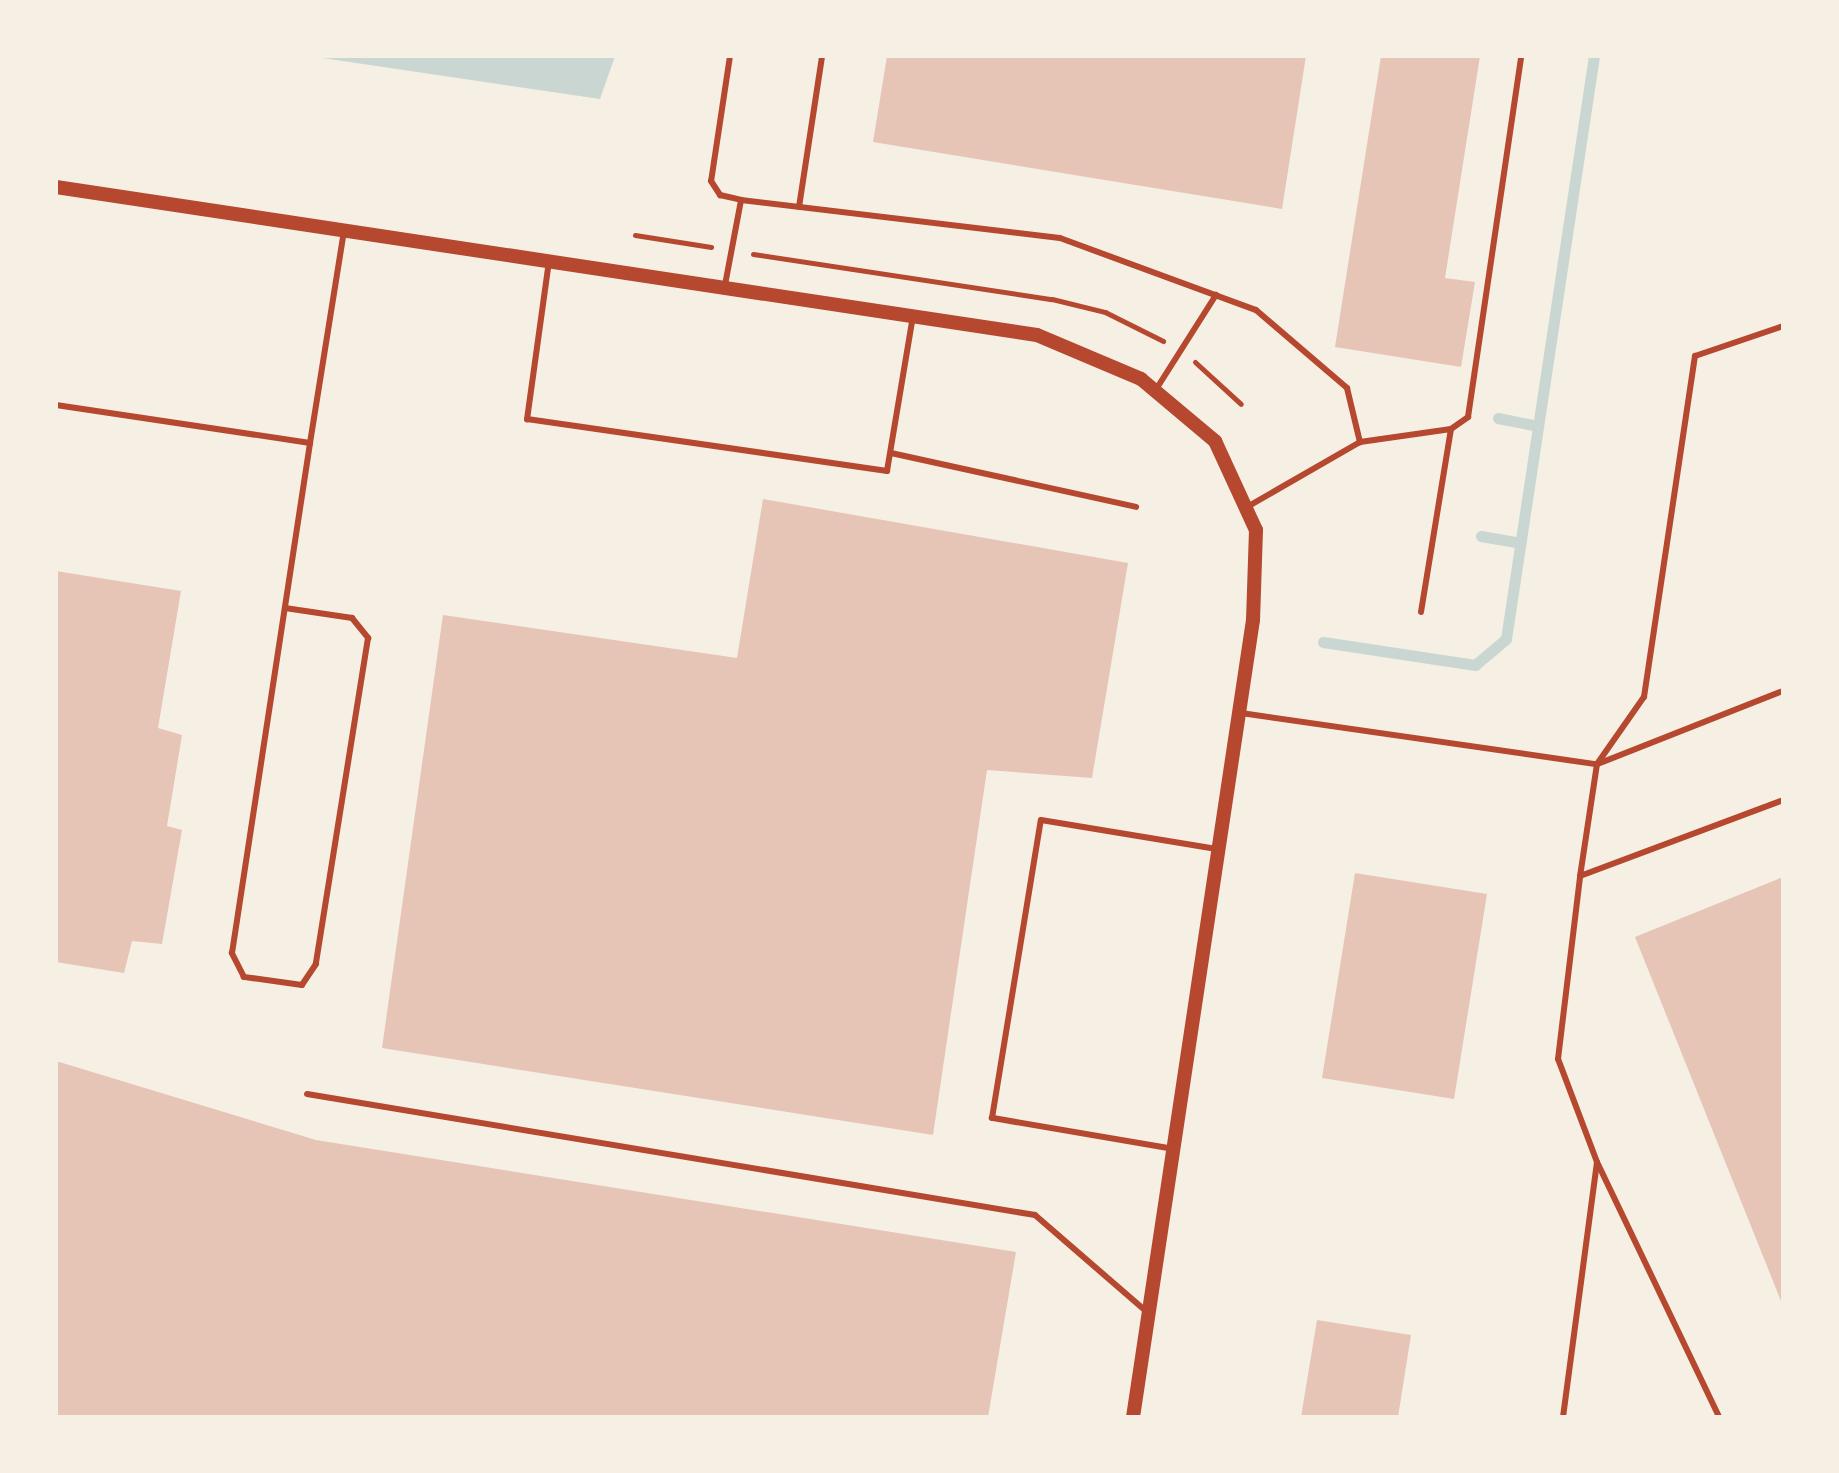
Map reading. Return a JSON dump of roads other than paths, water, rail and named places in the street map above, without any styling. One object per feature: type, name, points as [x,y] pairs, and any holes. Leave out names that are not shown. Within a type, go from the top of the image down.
[{"type":"street","points":[[56,187],[1037,335],[1141,379],[1215,441],[1256,530],[1253,620],[1133,1417]]},
{"type":"lane","points":[[730,56],[711,181],[720,195],[1060,238],[1256,310],[1347,388],[1360,442]]},
{"type":"lane","points":[[799,207],[822,56]]},
{"type":"lane","points":[[1245,508],[1360,442],[1451,429],[1468,417],[1521,56]]},
{"type":"lane","points":[[725,288],[741,200]]},
{"type":"lane","points":[[285,608],[352,618],[368,638],[316,964],[302,985],[244,977],[232,953],[310,443],[344,230]]},
{"type":"lane","points":[[549,261],[527,419],[887,471],[913,316]]},
{"type":"lane","points":[[1155,391],[1216,295]]},
{"type":"lane","points":[[1719,1417],[1597,1162],[1558,1059],[1597,764],[1644,697],[1695,356],[1783,326]]},
{"type":"lane","points":[[56,405],[310,443]]},
{"type":"lane","points":[[1421,612],[1451,429]]},
{"type":"lane","points":[[891,453],[1136,507]]},
{"type":"lane","points":[[1239,712],[1597,764],[1783,691]]},
{"type":"lane","points":[[1580,876],[1783,800]]},
{"type":"lane","points":[[1174,1149],[992,1118],[1041,820],[1219,849]]},
{"type":"lane","points":[[307,1094],[1035,1215],[1149,1314]]},
{"type":"lane","points":[[1563,1417],[1597,1162]]},
{"type":"waterway","points":[[1323,642],[1475,665],[1506,639],[1594,56]]},
{"type":"waterway","points":[[1498,418],[1538,426]]},
{"type":"waterway","points":[[1481,536],[1520,543]]}]
